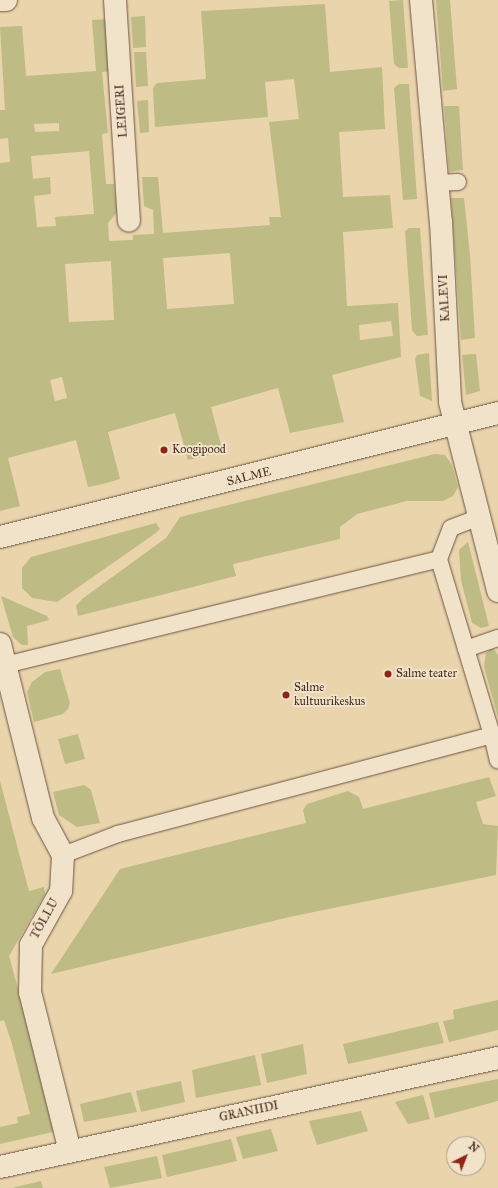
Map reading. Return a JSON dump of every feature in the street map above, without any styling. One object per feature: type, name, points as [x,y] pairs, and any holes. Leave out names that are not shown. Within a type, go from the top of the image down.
[{"type":"street","points":[[0,0],[6,0]]},
{"type":"street","name":"LEIGERI","points":[[115,0],[125,226]]},
{"type":"street","name":"KALEVI","points":[[421,0],[448,182],[450,402],[498,591]]},
{"type":"street","name":"SALME","points":[[0,537],[498,413]]},
{"type":"street","points":[[0,644],[43,818],[63,855]]},
{"type":"street","name":"TÕLLU","points":[[63,855],[61,891],[31,945],[30,992],[70,1151]]},
{"type":"street","name":"GRANIIDI","points":[[0,1167],[498,1058]]},
{"type":"lane","points":[[480,517],[450,528],[439,559],[492,735],[498,760]]},
{"type":"lane","points":[[5,665],[439,559]]},
{"type":"lane","points":[[466,649],[498,638]]},
{"type":"lane","points":[[63,855],[118,834],[492,735]]},
{"type":"shaded area","points":[[403,0],[408,68],[399,68],[394,64],[389,1]]},
{"type":"shaded area","points":[[436,0],[450,0],[457,89],[443,91]]},
{"type":"shaded area","points":[[325,4],[330,72],[382,67],[385,129],[339,132],[343,197],[390,195],[393,228],[343,232],[347,306],[398,303],[401,357],[332,375],[344,422],[290,433],[278,388],[211,407],[223,452],[188,460],[175,413],[108,432],[120,479],[103,484],[88,487],[76,440],[8,458],[20,506],[0,511],[0,163],[10,162],[8,138],[0,139],[0,110],[5,110],[0,27],[22,26],[26,76],[96,71],[92,20],[108,19],[112,71],[102,72],[108,133],[102,134],[106,184],[114,184],[117,212],[108,223],[109,241],[133,240],[133,235],[154,234],[153,210],[144,206],[142,177],[158,177],[163,233],[270,225],[269,217],[281,217],[269,122],[299,119],[294,79],[265,82],[268,117],[155,127],[153,88],[157,83],[206,79],[201,11]],"holes":[[[59,123],[59,131],[35,132],[34,124]],[[89,151],[94,214],[55,217],[56,226],[37,227],[34,196],[51,194],[50,177],[33,179],[31,156]],[[230,253],[234,304],[167,309],[163,258]],[[111,261],[114,320],[69,322],[65,264]],[[391,321],[393,336],[360,340],[359,325]],[[62,377],[67,398],[55,401],[50,380]]]},
{"type":"shaded area","points":[[145,16],[146,47],[133,48],[131,17]]},
{"type":"shaded area","points":[[134,52],[146,52],[148,86],[136,87]]},
{"type":"shaded area","points":[[399,84],[409,84],[417,199],[403,200],[394,88]]},
{"type":"shaded area","points":[[148,100],[149,132],[140,133],[137,101]]},
{"type":"shaded area","points":[[444,106],[459,106],[463,170],[449,172]]},
{"type":"shaded area","points":[[451,198],[464,198],[470,255],[475,338],[461,340]]},
{"type":"shaded area","points":[[409,228],[420,228],[428,335],[417,336],[412,330],[405,231]]},
{"type":"shaded area","points":[[429,353],[432,401],[420,396],[415,359],[417,355]]},
{"type":"shaded area","points":[[476,354],[480,391],[466,395],[462,355]]},
{"type":"shaded area","points":[[435,454],[445,455],[452,465],[458,487],[453,496],[443,501],[407,501],[357,514],[340,527],[340,539],[233,564],[236,576],[78,616],[76,606],[82,599],[166,538],[180,517]]},
{"type":"shaded area","points":[[156,523],[160,529],[153,535],[57,602],[32,598],[22,588],[22,568],[31,557]]},
{"type":"shaded area","points":[[468,542],[489,626],[481,628],[472,623],[461,580],[459,550]]},
{"type":"shaded area","points":[[1,596],[47,616],[49,620],[27,626],[28,645],[22,645],[13,637]]},
{"type":"shaded area","points":[[493,648],[498,655],[498,717],[484,667],[486,653]]},
{"type":"shaded area","points":[[60,669],[70,703],[68,709],[63,714],[34,722],[27,692],[32,682],[45,672]]},
{"type":"shaded area","points":[[78,734],[85,759],[65,764],[58,739]]},
{"type":"shaded area","points":[[489,777],[496,796],[476,802],[483,824],[498,826],[496,875],[294,916],[51,974],[120,869],[306,823],[303,810],[307,804],[348,791],[359,797],[363,809]]},
{"type":"shaded area","points":[[0,781],[29,891],[44,887],[45,894],[9,956],[57,1131],[0,1144],[0,1127],[18,1123],[17,1117],[30,1114],[12,1044],[4,1020],[0,1021]]},
{"type":"shaded area","points":[[84,785],[91,790],[100,823],[77,827],[59,815],[53,792]]},
{"type":"shaded area","points":[[498,1000],[498,1030],[449,1042],[443,1021],[454,1019],[453,1010]]},
{"type":"shaded area","points":[[438,1022],[444,1043],[348,1064],[343,1044]]},
{"type":"shaded area","points":[[303,1044],[307,1074],[267,1083],[261,1054]]},
{"type":"shaded area","points":[[255,1055],[261,1085],[196,1098],[192,1070]]},
{"type":"shaded area","points":[[498,1079],[498,1101],[435,1118],[429,1093]]},
{"type":"shaded area","points":[[181,1081],[185,1102],[141,1112],[136,1091]]},
{"type":"shaded area","points":[[131,1092],[137,1112],[84,1122],[80,1104]]},
{"type":"shaded area","points":[[423,1095],[430,1119],[408,1124],[395,1102]]},
{"type":"shaded area","points":[[361,1111],[368,1131],[317,1145],[309,1121]]},
{"type":"shaded area","points":[[271,1129],[278,1151],[243,1159],[236,1137]]},
{"type":"shaded area","points":[[231,1139],[237,1161],[167,1177],[162,1155]]},
{"type":"shaded area","points":[[157,1156],[162,1178],[110,1188],[104,1167]]},
{"type":"shaded area","points":[[41,1181],[43,1188],[12,1188]]},
{"type":"place","name":"Koogipood","points":[[164,450]]},
{"type":"place","name":"Salme teater","points":[[388,674]]},
{"type":"place","name":"Salme kultuurikeskus","points":[[286,695]]}]
